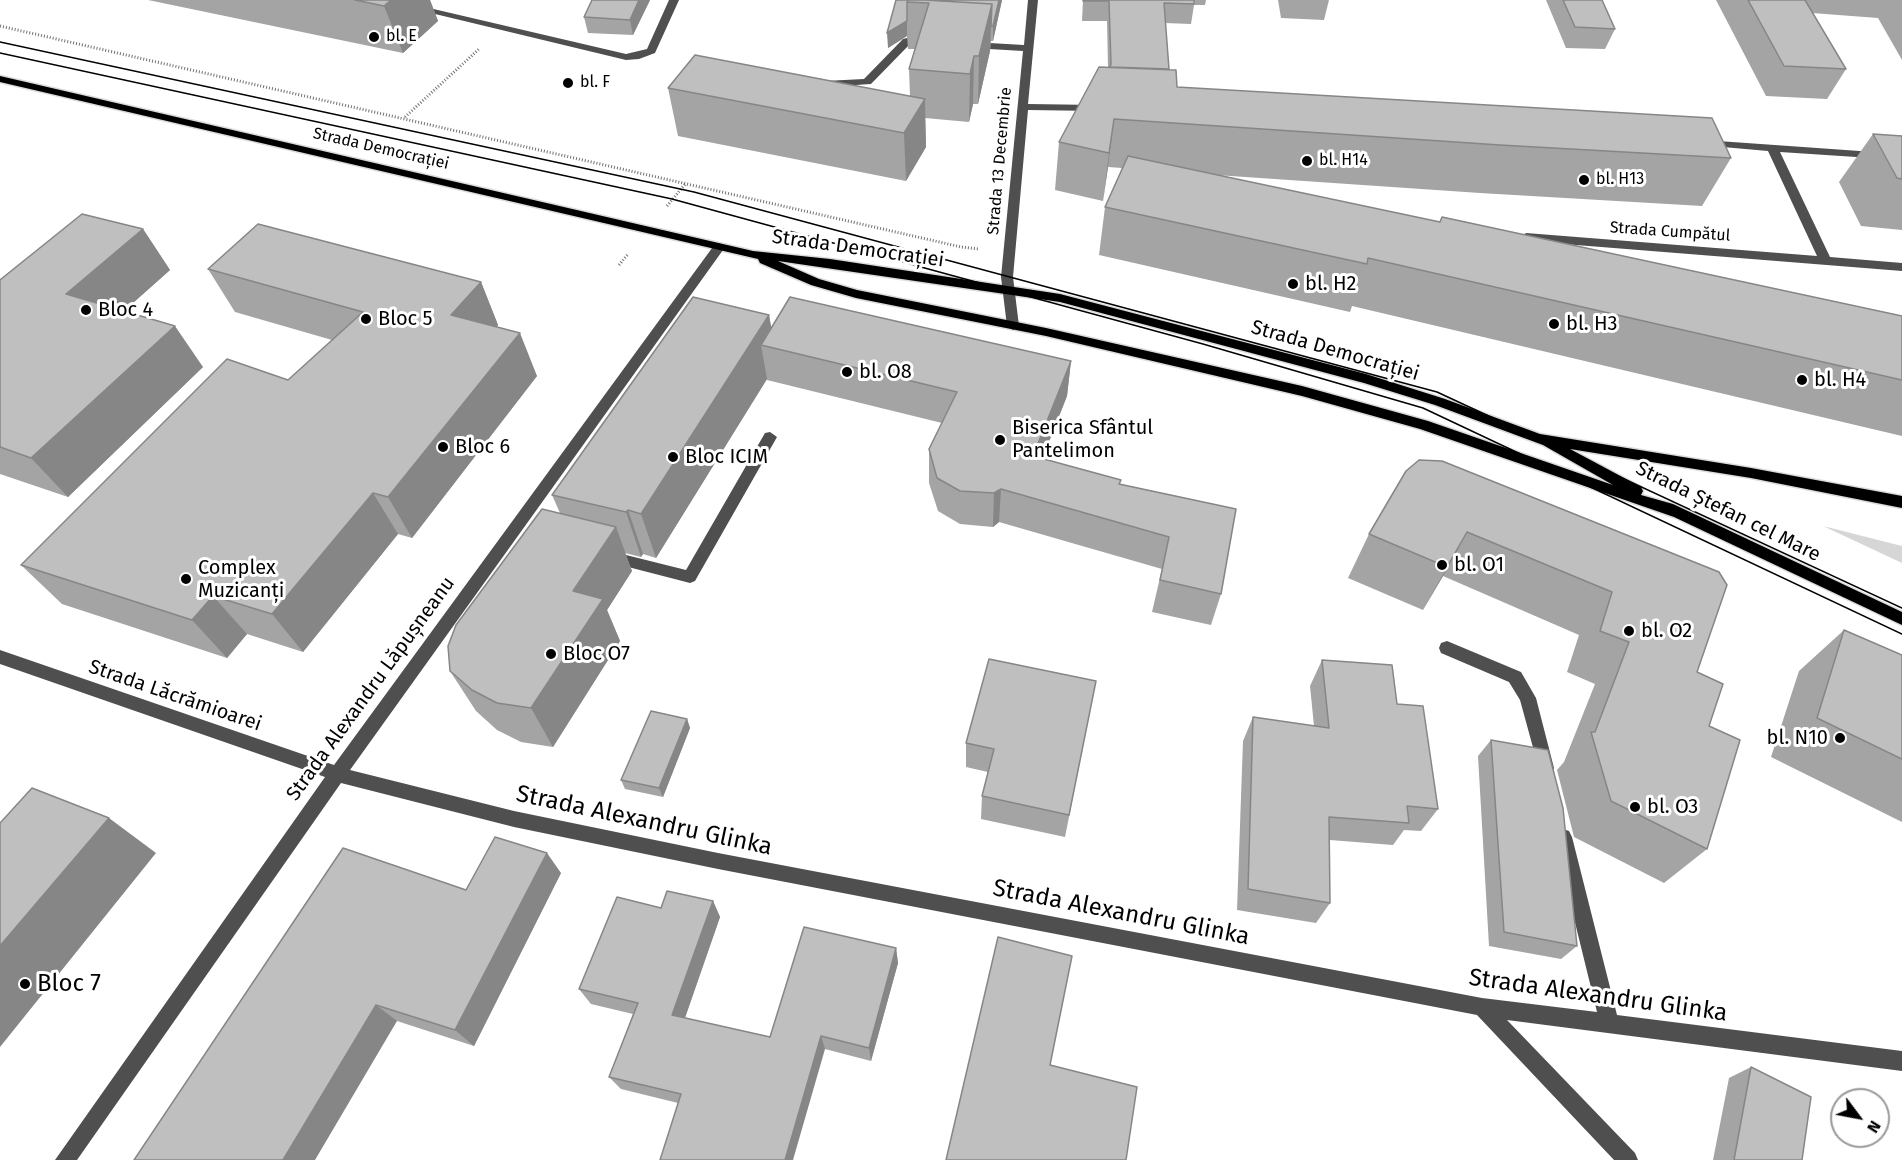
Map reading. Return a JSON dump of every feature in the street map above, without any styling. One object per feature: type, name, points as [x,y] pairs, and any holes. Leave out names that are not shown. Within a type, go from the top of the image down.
[{"type":"main road","name":"Strada Democrației","points":[[0,79],[753,255],[838,263],[1009,292],[1060,298],[1366,379],[1440,402],[1538,439],[1751,473],[1902,502]]},
{"type":"main road","name":"Strada Democrației","points":[[753,255],[815,282],[856,294],[1013,326],[1302,391],[1423,425],[1675,512]]},
{"type":"main road","name":"Strada Ștefan cel Mare","points":[[1538,439],[1675,512],[1902,619]]},
{"type":"street","points":[[382,0],[441,9],[502,27],[626,57],[639,56],[651,51],[674,0]]},
{"type":"street","name":"Strada 13 Decembrie","points":[[1013,326],[1009,292],[1009,252],[1033,0]]},
{"type":"street","points":[[812,85],[867,82],[907,41],[940,43]]},
{"type":"street","points":[[961,44],[1027,48]]},
{"type":"street","points":[[1022,107],[1111,108]]},
{"type":"street","points":[[1690,142],[1902,157]]},
{"type":"street","points":[[1772,147],[1825,260]]},
{"type":"street","name":"Strada Cumpătul","points":[[1514,236],[1902,267]]},
{"type":"street","name":"Strada Alexandru Lăpușneanu","points":[[64,1160],[337,774],[517,535],[719,247]]},
{"type":"street","points":[[600,555],[690,577],[770,437]]},
{"type":"street","points":[[1447,648],[1515,677],[1528,698],[1550,783]]},
{"type":"street","name":"Strada Lăcrămioarei","points":[[0,657],[337,774]]},
{"type":"street","name":"Strada Alexandru Glinka","points":[[337,774],[514,819],[718,861],[1482,1007],[1902,1061]]},
{"type":"street","points":[[1558,817],[1609,1022]]},
{"type":"street","points":[[1482,1007],[1628,1160]]},
{"type":"path","points":[[0,26],[405,117],[961,247],[1009,252]]},
{"type":"path","points":[[405,117],[502,27]]},
{"type":"path","points":[[663,210],[687,183]]},
{"type":"shaded area","points":[[1823,526],[1902,546],[1902,563]]},
{"type":"building","points":[[355,0],[391,0],[384,6]]},
{"type":"building","points":[[592,0],[639,0],[630,20],[584,17]]},
{"type":"building","points":[[896,0],[909,0],[907,2],[907,21],[887,33]]},
{"type":"building","points":[[909,0],[992,4],[979,56],[974,56],[970,74],[909,69],[929,3],[907,2]]},
{"type":"building","points":[[925,0],[999,0],[993,26],[991,26],[992,4]]},
{"type":"building","points":[[1083,0],[1194,0],[1194,4],[1164,3],[1169,69],[1110,67],[1109,1]]},
{"type":"building","points":[[1563,0],[1602,0],[1615,29],[1575,27]]},
{"type":"building","points":[[1748,0],[1805,0],[1846,69],[1784,66]]},
{"type":"building","points":[[695,55],[925,99],[904,133],[668,88]]},
{"type":"building","points":[[1099,67],[1176,70],[1177,87],[1712,118],[1731,158],[1114,119],[1109,153],[1059,142]]},
{"type":"building","points":[[1873,134],[1902,136],[1902,179],[1897,178]]},
{"type":"building","points":[[1128,156],[1440,222],[1442,217],[1902,316],[1902,380],[1368,258],[1367,264],[1105,207]]},
{"type":"building","points":[[82,214],[143,229],[66,294],[175,326],[31,458],[0,447],[0,280]]},
{"type":"building","points":[[258,224],[481,282],[451,315],[520,333],[388,497],[373,493],[272,614],[213,596],[192,620],[21,565],[227,359],[288,380],[363,312],[208,269]]},
{"type":"building","points":[[693,297],[769,315],[641,514],[552,495]]},
{"type":"building","points":[[790,297],[1071,361],[1033,456],[1121,480],[1119,484],[1236,509],[1221,594],[1160,580],[1169,537],[1001,489],[994,493],[960,491],[937,478],[929,449],[957,392],[761,345]]},
{"type":"building","points":[[1419,460],[1442,461],[1719,572],[1727,585],[1697,672],[1723,684],[1709,726],[1740,740],[1707,849],[1611,801],[1591,732],[1595,732],[1629,642],[1600,631],[1612,592],[1467,532],[1447,567],[1369,534],[1406,471]]},
{"type":"building","points":[[542,509],[616,527],[573,591],[603,599],[531,708],[497,703],[472,690],[450,671],[448,646],[456,625]]},
{"type":"building","points":[[1844,630],[1902,655],[1902,759],[1817,718]]},
{"type":"building","points":[[989,659],[1096,681],[1069,815],[982,796],[994,749],[966,743]]},
{"type":"building","points":[[1322,660],[1392,665],[1397,704],[1423,706],[1438,809],[1407,806],[1409,823],[1329,817],[1330,903],[1248,889],[1253,717],[1329,728]]},
{"type":"building","points":[[651,711],[687,719],[659,788],[621,780]]},
{"type":"building","points":[[1491,740],[1548,750],[1563,808],[1577,946],[1504,932]]},
{"type":"building","points":[[32,788],[109,818],[0,946],[0,823]]},
{"type":"building","points":[[495,837],[547,853],[455,1030],[376,1005],[283,1160],[134,1160],[343,848],[466,890]]},
{"type":"building","points":[[667,891],[713,901],[672,1015],[770,1037],[804,927],[896,948],[869,1048],[821,1036],[785,1160],[660,1160],[681,1094],[609,1077],[638,1003],[579,989],[617,897],[661,908]]},
{"type":"building","points":[[998,937],[1072,956],[1050,1065],[1137,1087],[1126,1160],[946,1160]]},
{"type":"building","points":[[1751,1067],[1811,1097],[1802,1160],[1734,1160]]},
{"type":"tram line","points":[[0,42],[694,192],[1437,392],[1902,608]]},
{"type":"tram line","points":[[0,53],[672,199],[1203,344],[1423,408],[1902,634]]},
{"type":"place","name":"bl. E","points":[[374,37]]},
{"type":"place","name":"bl. F","points":[[568,83]]},
{"type":"place","name":"bl. H14","points":[[1307,161]]},
{"type":"place","name":"bl. H13","points":[[1584,180]]},
{"type":"place","name":"bl. H2","points":[[1293,284]]},
{"type":"place","name":"Bloc 4","points":[[86,310]]},
{"type":"place","name":"Bloc 5","points":[[366,319]]},
{"type":"place","name":"bl. H3","points":[[1554,324]]},
{"type":"place","name":"bl. O8","points":[[847,372]]},
{"type":"place","name":"bl. H4","points":[[1802,380]]},
{"type":"place","name":"Biserica Sfântul Pantelimon","points":[[1000,440]]},
{"type":"place","name":"Bloc 6","points":[[443,447]]},
{"type":"place","name":"Bloc ICIM","points":[[673,457]]},
{"type":"place","name":"bl. O1","points":[[1442,565]]},
{"type":"place","name":"Complex Muzicanți","points":[[186,579]]},
{"type":"place","name":"bl. O2","points":[[1629,631]]},
{"type":"place","name":"Bloc O7","points":[[551,654]]},
{"type":"place","name":"bl. N10","points":[[1840,738]]},
{"type":"place","name":"bl. O3","points":[[1635,807]]},
{"type":"place","name":"Bloc 7","points":[[25,984]]}]
